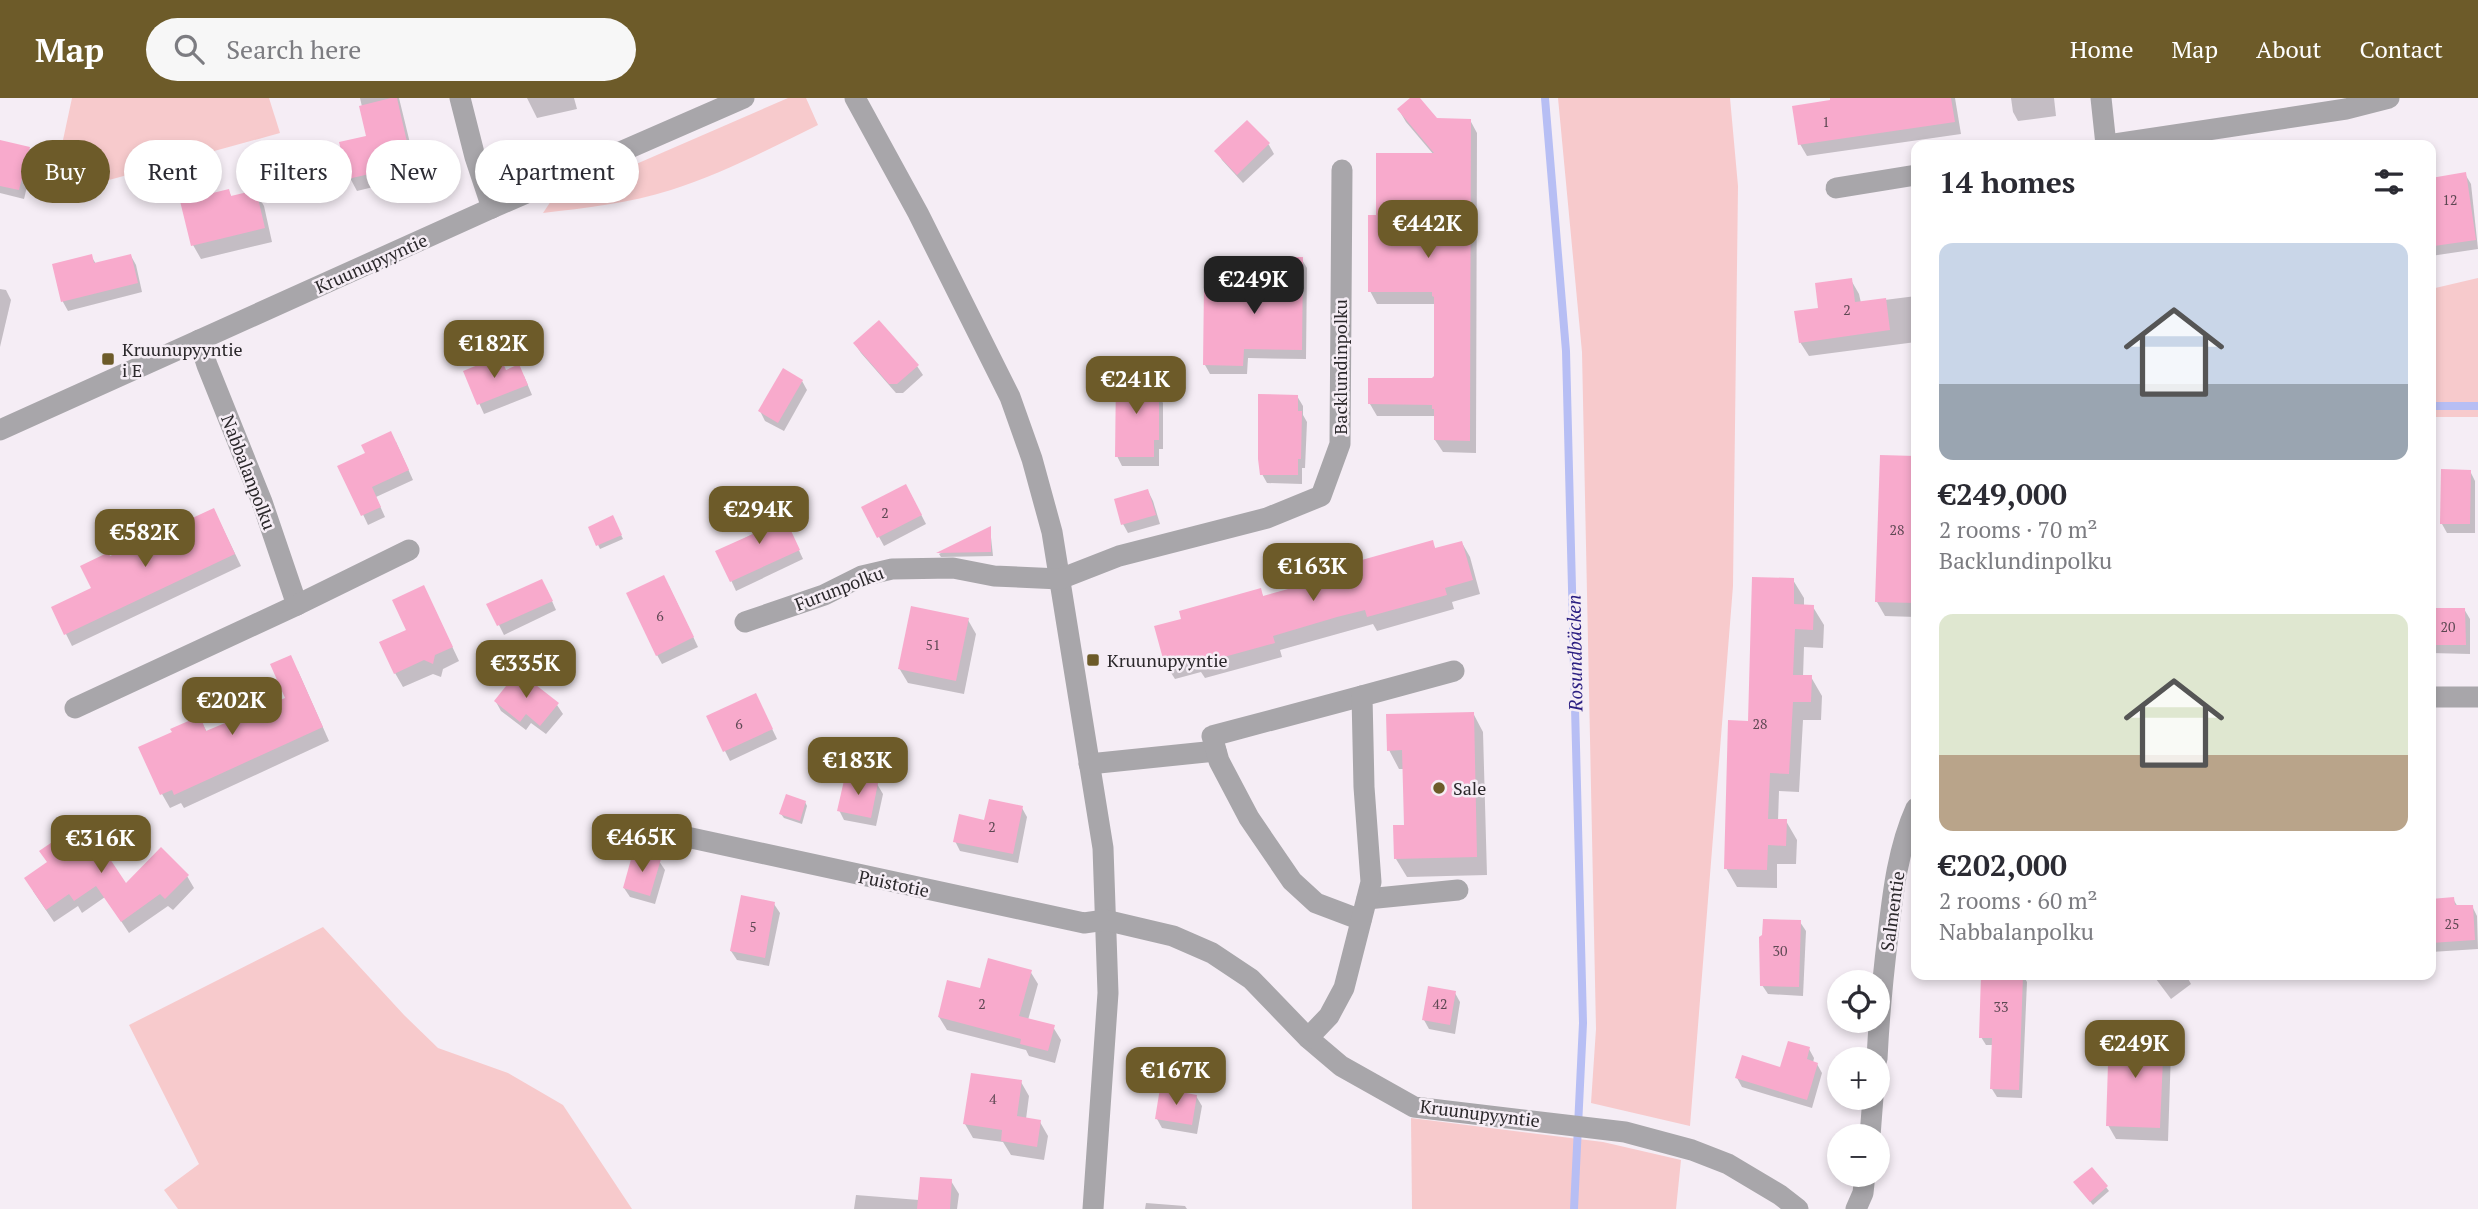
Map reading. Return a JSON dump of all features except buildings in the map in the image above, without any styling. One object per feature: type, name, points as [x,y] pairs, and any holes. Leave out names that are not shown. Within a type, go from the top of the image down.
[{"type":"street","points":[[460,98],[492,208]]},
{"type":"street","name":"Kruunupyyntie","points":[[0,430],[492,208],[744,98]]},
{"type":"street","points":[[855,98],[918,213],[1010,397],[1032,458],[1052,532],[1103,848],[1108,993],[1093,1209]]},
{"type":"street","points":[[2101,98],[2106,140]]},
{"type":"street","points":[[2140,140],[2346,109],[2389,98]]},
{"type":"street","name":"Backlundinpolku","points":[[1060,579],[1119,556],[1267,518],[1321,496],[1340,444],[1342,170]]},
{"type":"street","points":[[1836,188],[1911,176]]},
{"type":"street","name":"Nabbalanpolku","points":[[200,340],[207,365],[262,502],[297,605]]},
{"type":"street","points":[[75,708],[409,550]]},
{"type":"street","name":"Furunpolku","points":[[745,622],[824,595],[862,576],[892,569],[953,568],[993,576],[1060,579]]},
{"type":"street","points":[[1361,920],[1316,903],[1292,881],[1250,818],[1219,761],[1212,736],[1454,671]]},
{"type":"street","points":[[1308,1038],[1329,1016],[1344,988],[1371,882],[1364,787],[1362,696]]},
{"type":"street","points":[[2436,697],[2478,697]]},
{"type":"street","points":[[1089,764],[1216,751]]},
{"type":"street","name":"Salmentie","points":[[1878,1047],[1893,893],[1911,819]]},
{"type":"street","name":"Puistotie","points":[[682,836],[1084,923],[1105,920]]},
{"type":"street","points":[[1367,899],[1458,890]]},
{"type":"street","name":"Kruunupyyntie","points":[[1105,920],[1173,936],[1212,953],[1251,979],[1308,1038],[1341,1066],[1414,1107],[1603,1128],[1692,1150],[1728,1164],[1798,1209]]},
{"type":"street","points":[[1856,1209],[1864,1187]]},
{"type":"shaded area","points":[[72,98],[269,98],[280,133],[255,140],[236,140],[236,145],[222,149],[222,140],[124,140],[124,176],[110,180],[110,140],[63,140]]},
{"type":"shaded area","points":[[788,98],[806,98],[818,125],[690,184],[639,199],[639,163]]},
{"type":"shaded area","points":[[1558,98],[1730,98],[1738,186],[1733,586],[1690,1126],[1591,1103],[1596,1029],[1582,352]]},
{"type":"shaded area","points":[[550,203],[617,203],[591,207],[543,213]]},
{"type":"shaded area","points":[[2478,278],[2478,417],[2436,417],[2436,288]]},
{"type":"shaded area","points":[[323,927],[438,1048],[508,1073],[563,1105],[632,1209],[178,1209],[164,1190],[199,1164],[129,1025]]},
{"type":"shaded area","points":[[1411,1118],[1603,1142],[1681,1160],[1676,1209],[1412,1209]]},
{"type":"waterway","name":"Rosundbäcken","points":[[1545,98],[1566,351],[1583,1023],[1574,1209]]},
{"type":"waterway","points":[[2436,406],[2478,406]]},
{"type":"place","name":"Kruunupyyntie i E","points":[[108,359]]},
{"type":"place","name":"Kruunupyyntie","points":[[1093,660]]},
{"type":"place","name":"Sale","points":[[1439,788]]}]
